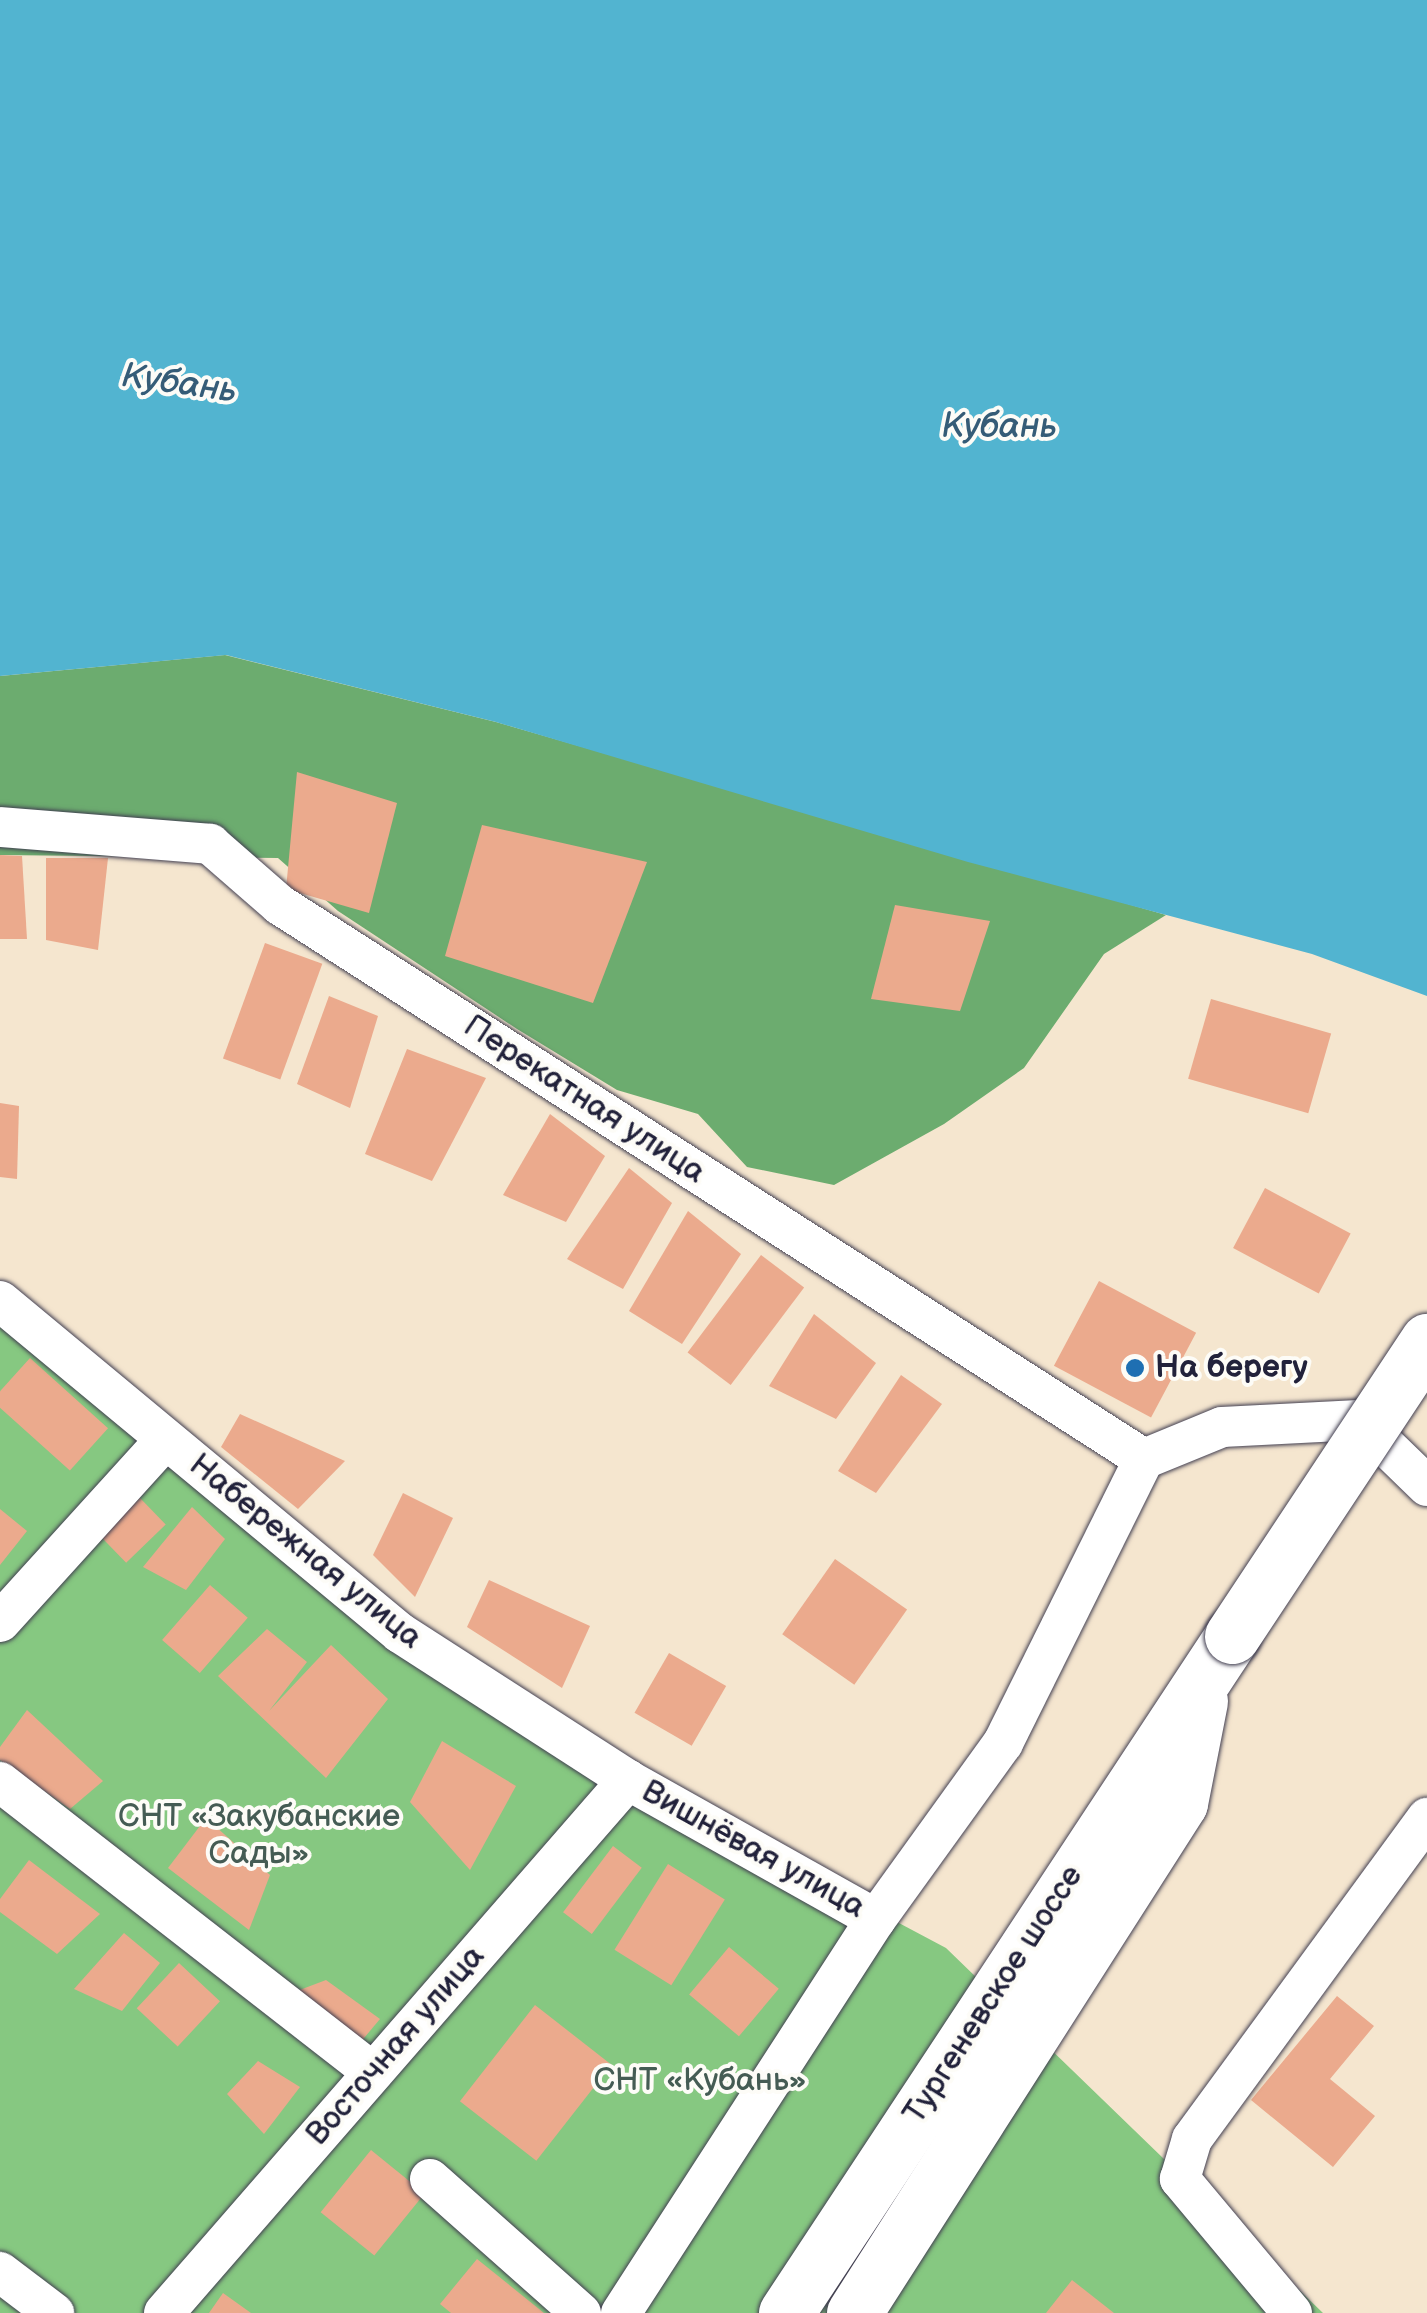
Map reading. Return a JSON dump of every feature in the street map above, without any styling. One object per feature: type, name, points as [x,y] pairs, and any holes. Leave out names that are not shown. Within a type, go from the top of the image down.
[{"type":"highway","name":"Тургеневское шоссе","points":[[786,2313],[1427,1341]]},
{"type":"highway","name":"Тургеневское шоссе","points":[[854,2313],[1180,1802],[1218,1657]]},
{"type":"street","name":"Перекатная улица","points":[[0,827],[210,844],[280,905],[1144,1459]]},
{"type":"street","name":"Набережная улица","points":[[0,1301],[154,1453],[400,1633],[628,1780]]},
{"type":"street","points":[[621,2313],[876,1919],[1002,1743],[1144,1459],[1222,1427],[1358,1420],[1427,1486]]},
{"type":"street","points":[[0,1622],[154,1453]]},
{"type":"street","name":"Вишнёвая улица","points":[[628,1780],[876,1919]]},
{"type":"street","name":"Восточная улица","points":[[164,2313],[628,1780]]},
{"type":"street","points":[[0,1782],[374,2072]]},
{"type":"street","points":[[1292,2313],[1180,2179],[1192,2139],[1427,1818]]},
{"type":"street","points":[[430,2179],[581,2313]]},
{"type":"street","points":[[0,2272],[54,2313]]},
{"type":"green space","points":[[225,655],[496,722],[1166,915],[1104,954],[1024,1068],[944,1124],[834,1185],[747,1167],[698,1114],[617,1090],[338,911],[278,858],[0,855],[0,676]]},
{"type":"green space","points":[[0,1290],[407,1623],[632,1781],[946,1948],[1323,2313],[0,2313]]},
{"type":"water","name":"Кубань","points":[[0,0],[1427,0],[1427,996],[1312,954],[968,862],[496,722],[226,655],[0,676]]},
{"type":"building","points":[[297,772],[397,803],[369,913],[286,889]]},
{"type":"building","points":[[482,825],[647,862],[593,1003],[445,956]]},
{"type":"building","points":[[0,855],[22,856],[27,939],[0,939]]},
{"type":"building","points":[[46,858],[108,858],[98,950],[46,940]]},
{"type":"building","points":[[895,905],[990,921],[960,1011],[871,999]]},
{"type":"building","points":[[265,943],[322,964],[280,1079],[223,1059]]},
{"type":"building","points":[[329,996],[378,1016],[350,1108],[297,1084]]},
{"type":"building","points":[[1211,999],[1331,1033],[1308,1113],[1188,1079]]},
{"type":"building","points":[[407,1049],[486,1078],[432,1181],[365,1154]]},
{"type":"building","points":[[0,1103],[19,1106],[17,1179],[0,1177]]},
{"type":"building","points":[[550,1114],[605,1156],[566,1222],[503,1195]]},
{"type":"building","points":[[629,1168],[672,1203],[623,1289],[567,1259]]},
{"type":"building","points":[[1265,1188],[1351,1234],[1319,1294],[1233,1248]]},
{"type":"building","points":[[688,1211],[741,1254],[682,1344],[629,1311]]},
{"type":"building","points":[[761,1255],[804,1287],[731,1385],[688,1352]]},
{"type":"building","points":[[1099,1281],[1196,1333],[1151,1417],[1054,1366]]},
{"type":"building","points":[[814,1314],[876,1363],[836,1419],[769,1386]]},
{"type":"building","points":[[30,1358],[108,1428],[70,1471],[0,1408],[0,1391]]},
{"type":"building","points":[[901,1375],[942,1404],[876,1493],[838,1471]]},
{"type":"building","points":[[240,1414],[345,1461],[298,1509],[221,1447]]},
{"type":"building","points":[[403,1493],[453,1518],[415,1597],[373,1555]]},
{"type":"building","points":[[140,1498],[166,1525],[126,1563],[100,1536]]},
{"type":"building","points":[[192,1507],[225,1539],[186,1590],[143,1567]]},
{"type":"building","points":[[0,1509],[27,1531],[0,1565]]},
{"type":"building","points":[[835,1559],[907,1609],[854,1685],[782,1634]]},
{"type":"building","points":[[489,1580],[590,1626],[562,1688],[467,1627]]},
{"type":"building","points":[[210,1585],[248,1618],[200,1673],[162,1640]]},
{"type":"building","points":[[267,1629],[307,1662],[269,1711],[331,1645],[388,1699],[326,1778],[218,1676]]},
{"type":"building","points":[[669,1653],[726,1686],[692,1746],[634,1713]]},
{"type":"building","points":[[27,1710],[103,1781],[70,1809],[0,1760],[0,1747]]},
{"type":"building","points":[[442,1741],[516,1786],[470,1870],[410,1802]]},
{"type":"building","points":[[206,1818],[270,1875],[249,1930],[168,1868]]},
{"type":"building","points":[[613,1846],[642,1868],[592,1934],[563,1912]]},
{"type":"building","points":[[29,1860],[100,1914],[57,1954],[0,1912],[0,1899]]},
{"type":"building","points":[[668,1864],[725,1900],[671,1985],[614,1950]]},
{"type":"building","points":[[124,1933],[160,1963],[122,2011],[74,1989]]},
{"type":"building","points":[[729,1947],[779,1989],[739,2036],[689,1994]]},
{"type":"building","points":[[179,1963],[220,2001],[178,2047],[137,2008]]},
{"type":"building","points":[[326,1980],[380,2019],[359,2044],[297,1991]]},
{"type":"building","points":[[1337,1996],[1374,2026],[1330,2079],[1375,2116],[1333,2167],[1251,2100]]},
{"type":"building","points":[[535,2005],[611,2065],[536,2161],[460,2101]]},
{"type":"building","points":[[258,2061],[300,2087],[264,2134],[227,2094]]},
{"type":"building","points":[[371,2150],[425,2193],[374,2256],[321,2212]]},
{"type":"building","points":[[477,2259],[544,2313],[451,2313],[440,2304]]},
{"type":"building","points":[[1072,2280],[1114,2313],[1046,2313]]},
{"type":"building","points":[[223,2293],[251,2313],[209,2313]]},
{"type":"place","name":"На берегу","points":[[1135,1368]]},
{"type":"park label","name":"СНТ «Закубанские Сады»","points":[[259,1836]]},
{"type":"park label","name":"СНТ «Кубань»","points":[[700,2081]]}]
